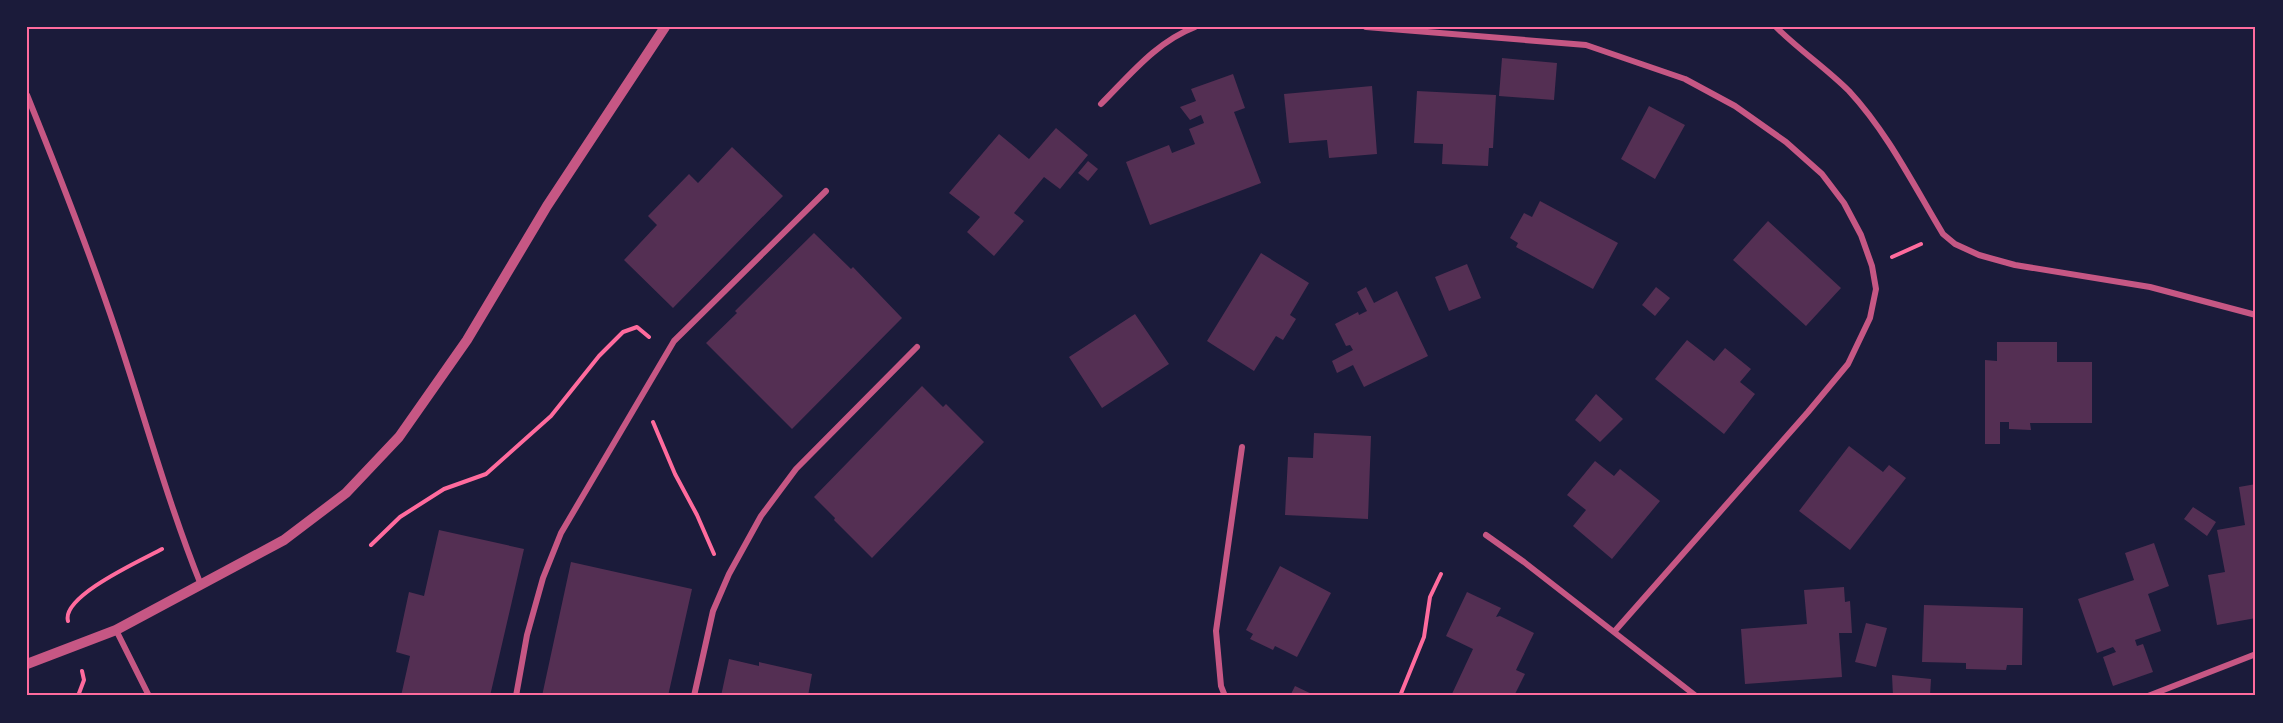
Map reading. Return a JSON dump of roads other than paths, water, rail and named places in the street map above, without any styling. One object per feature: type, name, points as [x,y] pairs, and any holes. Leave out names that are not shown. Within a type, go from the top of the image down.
[{"type":"street","points":[[27,664],[116,630],[201,585],[284,540],[346,493],[399,437],[467,340],[547,206],[665,27]]},
{"type":"street","points":[[1101,104],[1150,54],[1176,34],[1195,27]]},
{"type":"street","points":[[1366,27],[1586,45],[1685,79],[1735,106],[1786,142],[1822,174],[1844,203],[1861,235],[1872,266],[1876,289],[1870,318],[1848,364],[1614,632]]},
{"type":"street","points":[[1776,27],[1822,65],[1850,93],[1881,132],[1943,234],[1955,244],[1979,255],[2015,265],[2150,287],[2256,315]]},
{"type":"street","points":[[27,95],[116,331],[182,537],[201,585]]},
{"type":"street","points":[[516,696],[527,635],[543,578],[561,532],[674,340],[826,191]]},
{"type":"street","points":[[694,696],[713,611],[729,574],[761,516],[796,468],[916,347]]},
{"type":"street","points":[[1225,696],[1221,686],[1216,631],[1242,447]]},
{"type":"street","points":[[1486,535],[1696,696]]},
{"type":"street","points":[[116,630],[149,696]]},
{"type":"street","points":[[2148,696],[2256,654]]}]
